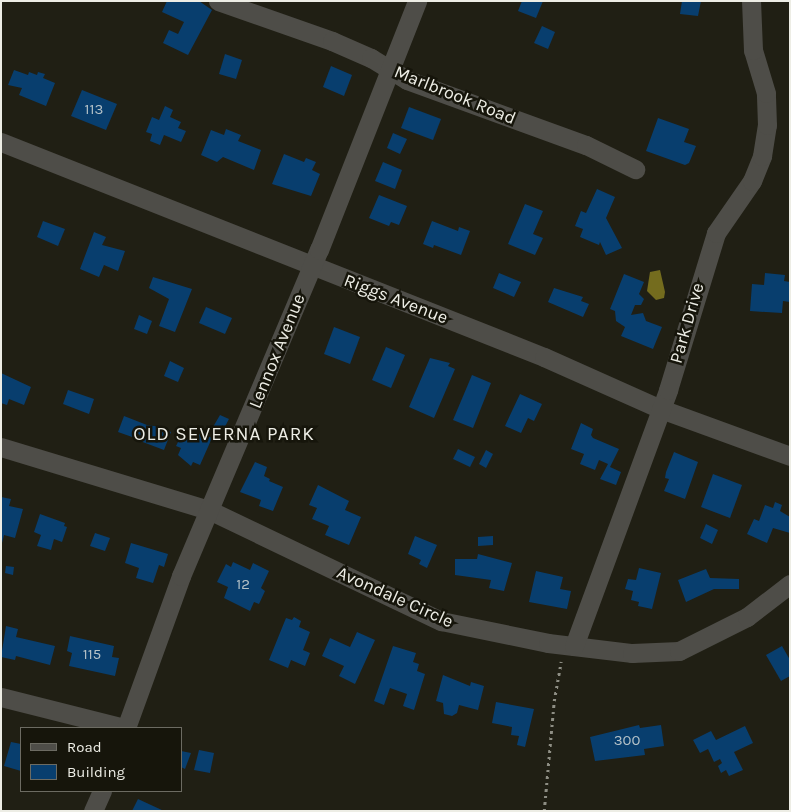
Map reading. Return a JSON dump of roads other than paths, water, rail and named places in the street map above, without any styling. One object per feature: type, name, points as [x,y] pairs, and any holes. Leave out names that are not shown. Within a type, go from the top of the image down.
[{"type":"street","name":"Marlbrook Road","points":[[218,1],[332,41],[389,70],[469,104],[586,145],[635,169]]},
{"type":"street","name":"Lennox Avenue","points":[[125,727],[181,576],[211,511],[417,1]]},
{"type":"street","name":"Park Drive","points":[[569,646],[661,409],[716,233],[752,181],[762,156],[767,125],[766,93],[753,50],[751,1]]},
{"type":"street","name":"Riggs Avenue","points":[[1,142],[544,357],[661,409],[790,456]]},
{"type":"street","name":"Avondale Circle","points":[[1,447],[211,511],[441,621],[569,646],[632,653],[679,651],[747,617],[790,584]]},
{"type":"street","points":[[1,697],[121,727]]},
{"type":"street","points":[[94,811],[102,792]]},
{"type":"district","name":"OLD SEVERNA PARK","points":[[224,435]]}]
